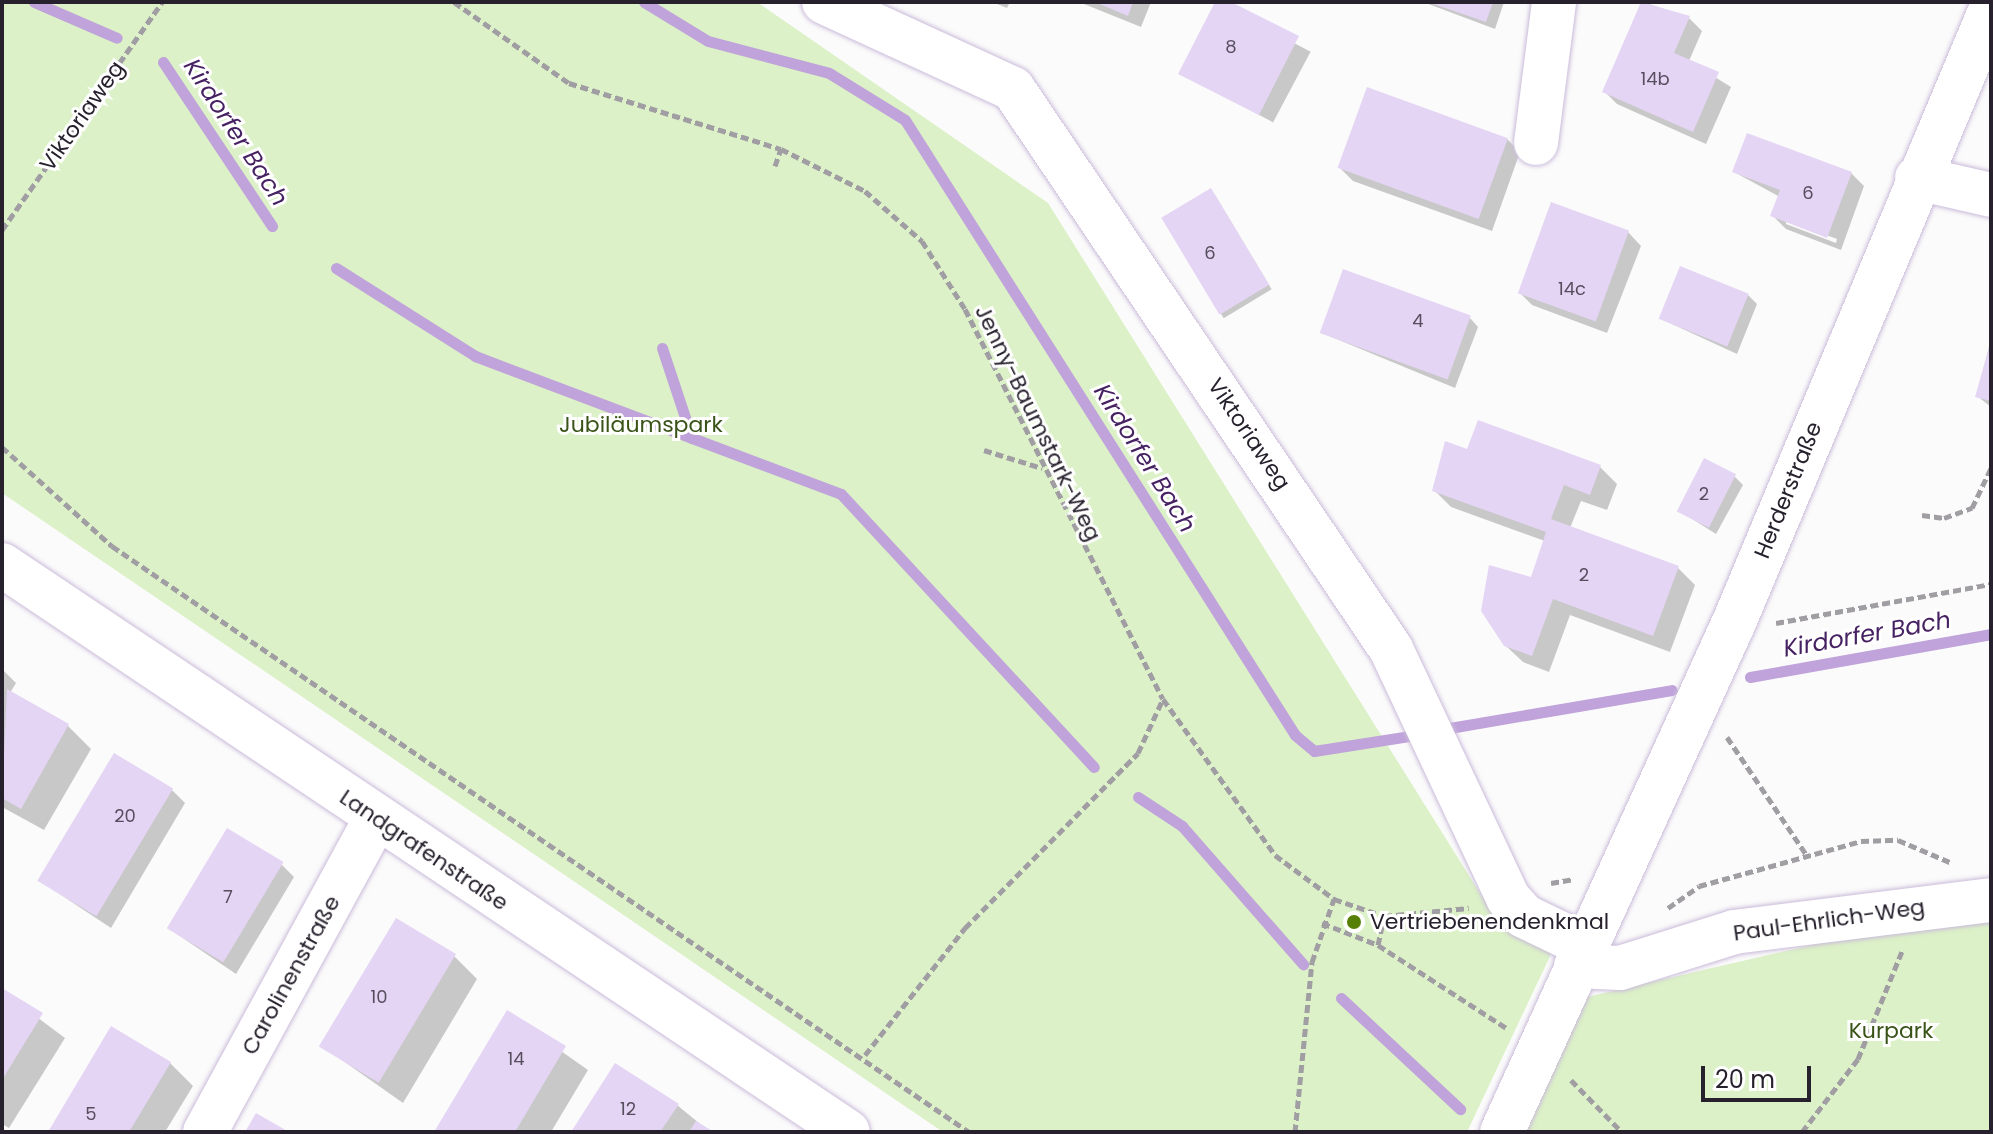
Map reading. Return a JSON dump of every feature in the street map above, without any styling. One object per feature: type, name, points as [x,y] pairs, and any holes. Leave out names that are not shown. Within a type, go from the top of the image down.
[{"type":"street","name":"Viktoriaweg","points":[[824,2],[1013,89],[1391,649],[1508,898],[1524,916],[1581,956]]},
{"type":"street","points":[[1536,143],[1554,2]]},
{"type":"street","name":"Herderstraße","points":[[1502,1132],[1735,620],[1917,178],[1991,9]]},
{"type":"street","points":[[1917,178],[1991,195]]},
{"type":"street","name":"Landgrafenstraße","points":[[2,565],[842,1130]]},
{"type":"street","name":"Carolinenstraße","points":[[205,1132],[376,819]]},
{"type":"street","name":"Paul-Ehrlich-Weg","points":[[1581,956],[1620,968],[1734,932],[1908,908],[1979,885]]},
{"type":"path","name":"Viktoriaweg","points":[[2,230],[162,2]]},
{"type":"path","name":"Jenny-Baumstark-Weg","points":[[454,2],[569,83],[781,149],[865,191],[922,241],[1163,699],[1275,855],[1334,899],[1384,916],[1440,916],[1580,878],[1613,888]]},
{"type":"path","points":[[775,166],[781,149]]},
{"type":"path","points":[[2,447],[112,546],[865,1055],[927,1110],[969,1132]]},
{"type":"path","points":[[984,450],[1043,469]]},
{"type":"path","points":[[1922,515],[1944,518],[1972,508],[1991,468]]},
{"type":"path","points":[[1735,620],[1784,623],[1991,584]]},
{"type":"path","points":[[865,1055],[965,928],[1138,753],[1163,699]]},
{"type":"path","points":[[1719,726],[1806,854]]},
{"type":"path","points":[[1613,888],[1640,909],[1662,913],[1699,886],[1806,854],[1898,840],[1979,885]]},
{"type":"path","points":[[1295,1132],[1322,923],[1334,899]]},
{"type":"path","points":[[1802,1132],[1858,1059],[1892,985],[1911,922],[1908,908]]},
{"type":"path","points":[[1378,945],[1384,916]]},
{"type":"path","points":[[1322,923],[1378,945],[1539,1048],[1622,1132]]},
{"type":"green space","name":"Jubiläumspark","points":[[2,2],[757,2],[1048,203],[1500,925],[1553,950],[1467,1132],[943,1132],[2,493]]},
{"type":"green space","name":"Kurpark","points":[[1991,916],[1991,1132],[1519,1132],[1578,999],[1911,922]]},
{"type":"building","points":[[1095,2],[1133,2],[1128,16]]},
{"type":"building","points":[[1215,2],[1231,2],[1299,36],[1259,115],[1178,74]]},
{"type":"building","points":[[1428,2],[1493,2],[1486,22]]},
{"type":"building","points":[[1641,2],[1690,16],[1674,53],[1719,72],[1693,132],[1602,92]]},
{"type":"building","points":[[1367,87],[1508,138],[1479,219],[1338,168]]},
{"type":"building","points":[[1747,133],[1852,172],[1827,238],[1770,216],[1780,190],[1732,172]]},
{"type":"building","points":[[1211,188],[1269,285],[1219,315],[1161,218]]},
{"type":"building","points":[[1551,202],[1629,230],[1596,322],[1518,293]]},
{"type":"building","points":[[1680,266],[1749,294],[1727,347],[1659,319]]},
{"type":"building","points":[[1343,269],[1471,316],[1448,379],[1320,333]]},
{"type":"building","points":[[1991,344],[1991,401],[1975,397]]},
{"type":"building","points":[[1478,420],[1601,465],[1590,495],[1564,485],[1551,519],[1679,566],[1653,636],[1553,599],[1532,656],[1504,646],[1481,611],[1489,565],[1531,577],[1546,532],[1432,491],[1445,441],[1467,449]]},
{"type":"building","points":[[1704,458],[1736,474],[1709,528],[1677,511]]},
{"type":"building","points":[[7,689],[69,724],[21,809],[2,798]]},
{"type":"building","points":[[114,753],[173,789],[96,916],[37,881]]},
{"type":"building","points":[[227,828],[284,862],[223,962],[167,928]]},
{"type":"building","points":[[396,918],[456,954],[379,1083],[319,1047]]},
{"type":"building","points":[[2,988],[43,1013],[2,1080]]},
{"type":"building","points":[[507,1010],[566,1046],[515,1132],[434,1132]]},
{"type":"building","points":[[111,1026],[171,1062],[129,1132],[48,1132]]},
{"type":"building","points":[[615,1063],[679,1104],[660,1132],[571,1132]]},
{"type":"building","points":[[256,1113],[289,1132],[245,1132]]},
{"type":"building","points":[[696,1121],[714,1132],[689,1132]]},
{"type":"waterway","name":"Kirdorfer Bach","points":[[34,2],[117,38]]},
{"type":"waterway","name":"Kirdorfer Bach","points":[[644,2],[708,41],[829,73],[905,120],[1295,735],[1314,751],[1422,734]]},
{"type":"waterway","name":"Kirdorfer Bach","points":[[163,62],[272,226]]},
{"type":"waterway","name":"Kirdorfer Bach","points":[[336,268],[475,356],[692,438]]},
{"type":"waterway","name":"Kirdorfer Bach","points":[[662,348],[692,438],[841,494],[1094,767]]},
{"type":"waterway","name":"Kirdorfer Bach","points":[[1750,677],[1991,634]]},
{"type":"waterway","name":"Kirdorfer Bach","points":[[1438,730],[1672,690]]},
{"type":"waterway","name":"Kirdorfer Bach","points":[[1138,797],[1182,826],[1303,964]]},
{"type":"waterway","name":"Kirdorfer Bach","points":[[1341,998],[1460,1109]]},
{"type":"place","name":"Vertriebenendenkmal","points":[[1354,922]]}]
